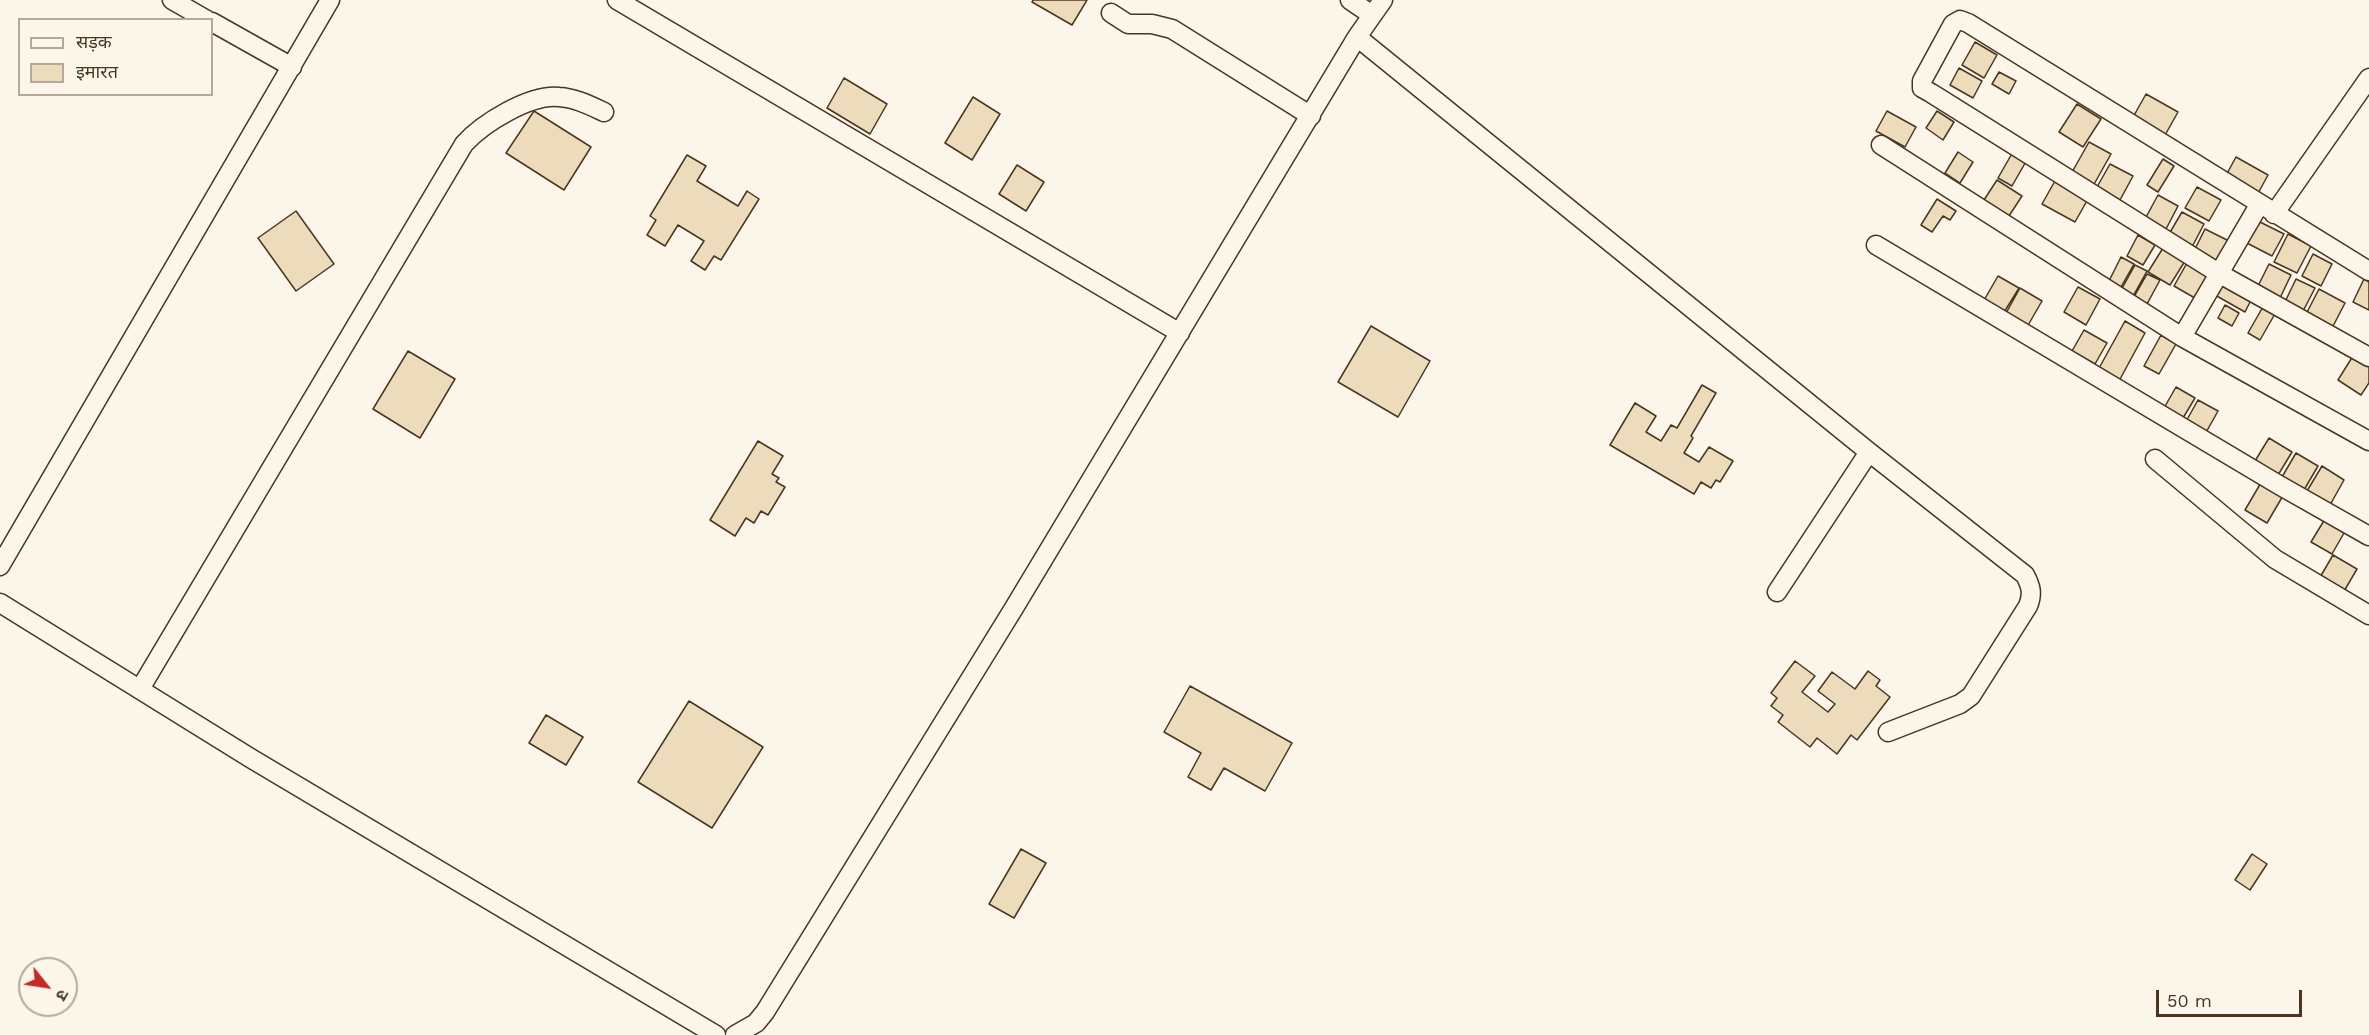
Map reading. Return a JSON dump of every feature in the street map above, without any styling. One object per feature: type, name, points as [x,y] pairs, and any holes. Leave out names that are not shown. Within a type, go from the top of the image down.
[{"type":"street","points":[[172,0],[204,18]]},
{"type":"street","points":[[0,566],[330,0]]},
{"type":"street","points":[[617,0],[1180,333]]},
{"type":"street","points":[[1350,0],[1372,15]]},
{"type":"street","points":[[735,1035],[744,1032],[756,1023],[765,1012],[1180,333],[1357,37],[1383,0]]},
{"type":"street","points":[[1111,13],[1128,24],[1164,25],[1172,29],[1311,116]]},
{"type":"street","points":[[2369,271],[1968,23],[1960,20],[1953,24],[1922,81],[1922,88],[2220,274],[2369,357]]},
{"type":"street","points":[[213,23],[292,67]]},
{"type":"street","points":[[1357,37],[1869,452],[2025,575],[2032,594],[2028,606],[1971,696],[1960,704],[1888,732]]},
{"type":"street","points":[[2182,337],[2220,274],[2266,209],[2369,78]]},
{"type":"street","points":[[140,689],[464,144],[490,121],[546,97],[571,98],[604,112]]},
{"type":"street","points":[[1881,145],[2182,337],[2369,441]]},
{"type":"street","points":[[1876,245],[2369,536]]},
{"type":"street","points":[[1777,592],[1869,452]]},
{"type":"street","points":[[2155,459],[2275,559],[2369,615]]},
{"type":"street","points":[[0,603],[262,765],[716,1035]]},
{"type":"building","points":[[1033,0],[1087,0],[1072,25],[1032,2]]},
{"type":"building","points":[[1975,42],[1997,55],[1984,78],[1962,65]]},
{"type":"building","points":[[1959,68],[1982,81],[1973,98],[1950,85]]},
{"type":"building","points":[[1999,72],[2016,81],[2009,94],[1992,84]]},
{"type":"building","points":[[844,78],[887,104],[870,134],[827,108]]},
{"type":"building","points":[[2146,94],[2178,112],[2164,137],[2132,119]]},
{"type":"building","points":[[973,97],[1000,114],[972,160],[945,143]]},
{"type":"building","points":[[2077,104],[2101,119],[2083,147],[2059,132]]},
{"type":"building","points":[[534,111],[591,147],[564,190],[506,153]]},
{"type":"building","points":[[1887,111],[1916,127],[1905,147],[1876,131]]},
{"type":"building","points":[[1937,111],[1954,122],[1943,140],[1926,128]]},
{"type":"building","points":[[2089,142],[2111,154],[2093,186],[2071,174]]},
{"type":"building","points":[[2014,150],[2028,158],[2012,186],[1998,178]]},
{"type":"building","points":[[1958,152],[1973,162],[1960,183],[1945,173]]},
{"type":"building","points":[[687,155],[706,166],[697,181],[738,206],[747,191],[759,199],[721,260],[714,256],[705,270],[691,261],[704,241],[678,225],[665,246],[647,235],[656,220],[650,216]]},
{"type":"building","points":[[2236,157],[2268,175],[2256,197],[2224,179]]},
{"type":"building","points":[[2163,159],[2174,166],[2158,192],[2147,185]]},
{"type":"building","points":[[2110,164],[2133,176],[2120,200],[2097,187]]},
{"type":"building","points":[[1017,165],[1044,182],[1026,211],[999,194]]},
{"type":"building","points":[[1997,180],[2022,196],[2007,219],[1982,203]]},
{"type":"building","points":[[2055,181],[2088,199],[2075,222],[2042,204]]},
{"type":"building","points":[[2197,187],[2221,200],[2209,221],[2185,208]]},
{"type":"building","points":[[2158,195],[2178,206],[2165,231],[2145,219]]},
{"type":"building","points":[[1937,199],[1956,211],[1950,220],[1943,216],[1932,232],[1921,225]]},
{"type":"building","points":[[296,211],[334,264],[296,291],[258,238]]},
{"type":"building","points":[[2182,212],[2204,224],[2192,247],[2169,234]]},
{"type":"building","points":[[2254,219],[2284,234],[2272,256],[2243,241]]},
{"type":"building","points":[[2205,229],[2231,242],[2219,266],[2193,253]]},
{"type":"building","points":[[2288,234],[2311,246],[2297,273],[2274,262]]},
{"type":"building","points":[[2138,235],[2155,245],[2143,265],[2127,256]]},
{"type":"building","points":[[2163,248],[2185,261],[2170,285],[2148,272]]},
{"type":"building","points":[[2313,254],[2332,264],[2321,286],[2302,276]]},
{"type":"building","points":[[2121,257],[2134,264],[2121,287],[2109,281]]},
{"type":"building","points":[[2187,263],[2213,277],[2200,301],[2174,286]]},
{"type":"building","points":[[2269,264],[2291,275],[2280,298],[2258,286]]},
{"type":"building","points":[[2135,265],[2147,271],[2132,298],[2120,292]]},
{"type":"building","points":[[2147,274],[2160,280],[2147,304],[2134,297]]},
{"type":"building","points":[[1998,276],[2019,288],[2003,314],[1983,302]]},
{"type":"building","points":[[2296,279],[2315,288],[2300,317],[2282,308]]},
{"type":"building","points":[[2364,279],[2369,282],[2369,310],[2353,302]]},
{"type":"building","points":[[2221,283],[2251,300],[2245,312],[2215,295]]},
{"type":"building","points":[[2078,287],[2100,299],[2086,325],[2064,312]]},
{"type":"building","points":[[2020,288],[2042,301],[2027,327],[2005,315]]},
{"type":"building","points":[[2319,289],[2345,303],[2330,332],[2304,318]]},
{"type":"building","points":[[2225,305],[2239,313],[2232,326],[2218,318]]},
{"type":"building","points":[[2264,305],[2276,312],[2260,340],[2248,333]]},
{"type":"building","points":[[2125,321],[2145,333],[2119,381],[2098,370]]},
{"type":"building","points":[[1371,326],[1430,361],[1398,417],[1338,382]]},
{"type":"building","points":[[2084,330],[2107,343],[2095,364],[2072,351]]},
{"type":"building","points":[[2161,335],[2176,344],[2159,374],[2144,366]]},
{"type":"building","points":[[408,351],[455,379],[420,438],[373,409]]},
{"type":"building","points":[[2356,351],[2369,360],[2369,383],[2361,395],[2338,380]]},
{"type":"building","points":[[1702,385],[1716,393],[1691,436],[1693,438],[1684,453],[1699,462],[1709,447],[1733,461],[1720,482],[1716,480],[1711,488],[1701,482],[1694,494],[1610,445],[1635,403],[1656,416],[1646,432],[1661,441],[1671,425],[1677,428]]},
{"type":"building","points":[[2176,387],[2195,398],[2183,418],[2164,408]]},
{"type":"building","points":[[2198,400],[2218,411],[2204,436],[2184,425]]},
{"type":"building","points":[[2269,438],[2292,452],[2275,480],[2252,466]]},
{"type":"building","points":[[758,441],[783,456],[772,474],[779,478],[776,482],[785,487],[768,515],[761,511],[754,523],[746,518],[735,536],[710,520]]},
{"type":"building","points":[[2296,453],[2318,466],[2304,490],[2282,477]]},
{"type":"building","points":[[2322,466],[2344,480],[2330,505],[2307,491]]},
{"type":"building","points":[[2262,481],[2284,494],[2267,523],[2245,510]]},
{"type":"building","points":[[2328,514],[2348,526],[2332,554],[2311,542]]},
{"type":"building","points":[[2333,555],[2357,569],[2343,593],[2319,579]]},
{"type":"building","points":[[1795,661],[1815,676],[1802,692],[1828,712],[1835,704],[1818,691],[1832,672],[1855,689],[1868,671],[1880,680],[1876,686],[1890,697],[1857,740],[1851,735],[1837,754],[1817,738],[1810,747],[1778,722],[1783,715],[1771,706],[1777,698],[1771,693]]},
{"type":"building","points":[[1190,686],[1292,743],[1265,791],[1224,768],[1211,790],[1188,777],[1201,753],[1164,732]]},
{"type":"building","points":[[689,701],[763,747],[712,828],[638,782]]},
{"type":"building","points":[[546,715],[583,737],[566,765],[529,743]]},
{"type":"building","points":[[1021,849],[1046,863],[1014,918],[989,904]]},
{"type":"building","points":[[2252,854],[2267,864],[2250,890],[2235,880]]}]
